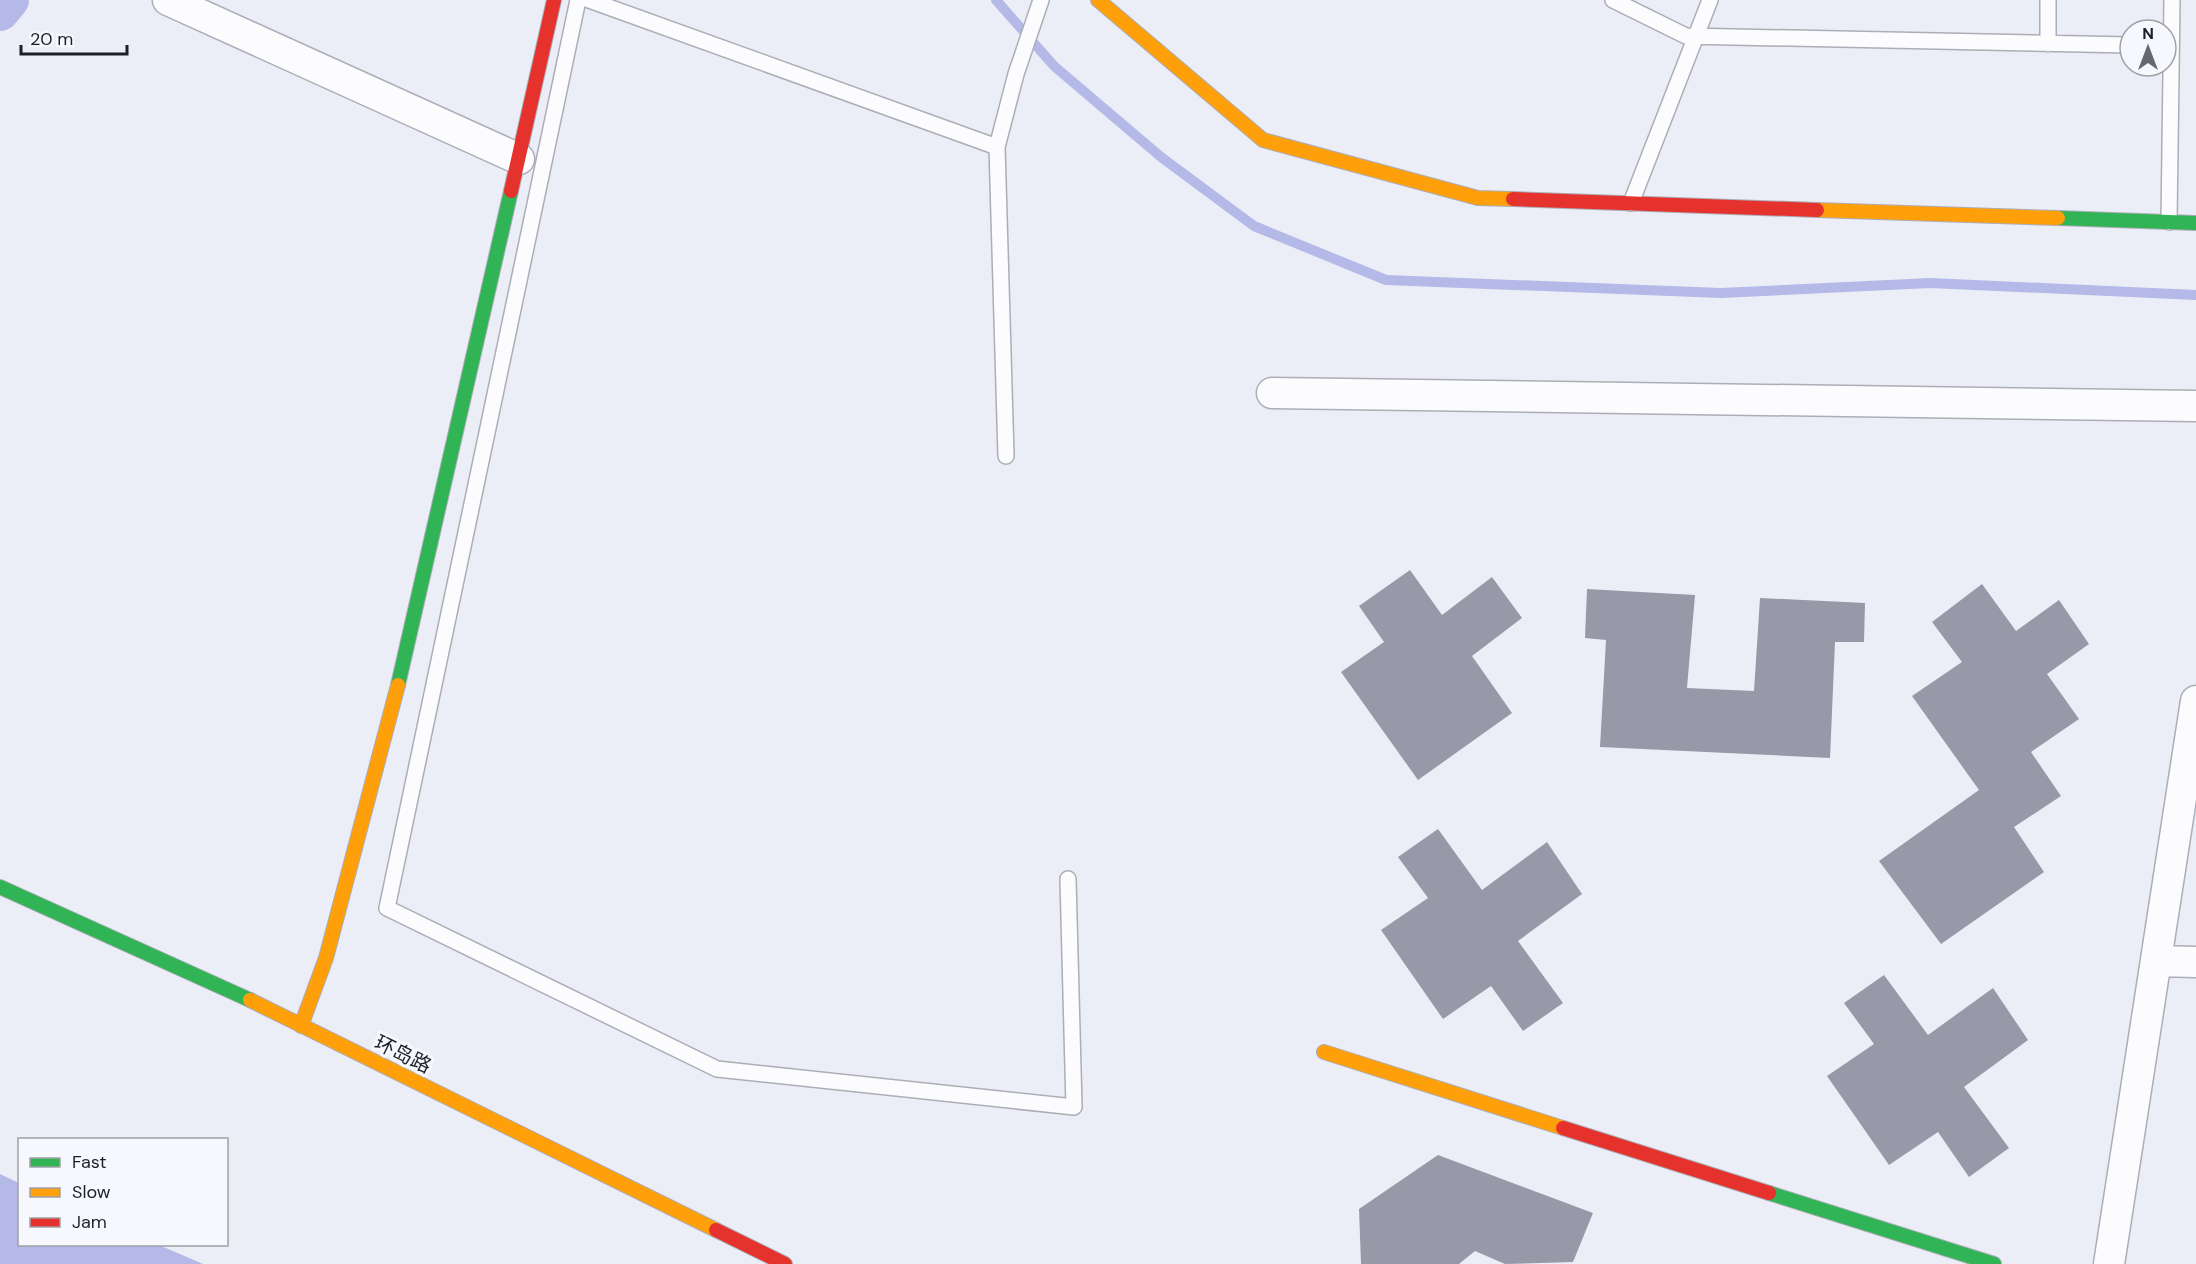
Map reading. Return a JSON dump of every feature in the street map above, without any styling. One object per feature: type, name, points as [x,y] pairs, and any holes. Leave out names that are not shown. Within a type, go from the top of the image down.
[{"type":"street","points":[[168,0],[519,159]]},
{"type":"street","points":[[301,1026],[326,958],[404,664],[554,0]]},
{"type":"street","points":[[1098,0],[1263,140],[1478,198],[2196,223]]},
{"type":"street","points":[[1272,393],[2196,406]]},
{"type":"street","points":[[2109,1264],[2196,701]]},
{"type":"street","name":"环岛路","points":[[0,887],[301,1026],[785,1264]]},
{"type":"street","points":[[2156,961],[2196,962]]},
{"type":"street","points":[[1324,1052],[1994,1264]]},
{"type":"lane","points":[[578,0],[387,908],[717,1069],[1074,1107],[1068,879]]},
{"type":"lane","points":[[589,0],[997,147]]},
{"type":"lane","points":[[1613,0],[1686,36],[1696,37],[2118,45]]},
{"type":"lane","points":[[1631,204],[1710,0]]},
{"type":"lane","points":[[2048,0],[2048,44]]},
{"type":"lane","points":[[2171,18],[2172,0]]},
{"type":"lane","points":[[1006,456],[997,147],[1016,74],[1041,1]]},
{"type":"lane","points":[[2169,78],[2169,222]]},
{"type":"water","points":[[0,1174],[18,1183],[18,1246],[161,1246],[203,1264],[0,1264]]},
{"type":"building","points":[[1410,570],[1442,615],[1492,577],[1522,618],[1472,656],[1512,713],[1418,780],[1341,672],[1384,642],[1359,606]]},
{"type":"building","points":[[1982,584],[2016,631],[2059,600],[2089,644],[2047,674],[2079,719],[2031,752],[2061,796],[2014,827],[2044,872],[1941,944],[1879,861],[1979,790],[1912,696],[1962,662],[1932,622]]},
{"type":"building","points":[[1587,589],[1695,595],[1687,688],[1754,691],[1760,598],[1865,603],[1864,642],[1835,642],[1830,758],[1600,747],[1606,640],[1585,638]]},
{"type":"building","points":[[1438,829],[1482,890],[1547,842],[1582,894],[1518,941],[1563,1003],[1523,1031],[1491,986],[1443,1019],[1381,930],[1428,898],[1398,857]]},
{"type":"building","points":[[1884,975],[1928,1035],[1993,988],[2028,1040],[1964,1087],[2009,1148],[1969,1177],[1938,1132],[1889,1165],[1827,1076],[1874,1044],[1844,1003]]},
{"type":"building","points":[[1438,1155],[1593,1213],[1573,1262],[1505,1264],[1475,1251],[1459,1264],[1361,1264],[1359,1209]]},
{"type":"waterway","points":[[0,12],[10,0]]},
{"type":"waterway","points":[[996,0],[1054,66],[1161,157],[1254,226],[1386,280],[1721,293],[1930,283],[2196,295]]},
{"type":"traffic: fast","points":[[398,685],[511,191]]},
{"type":"traffic: fast","points":[[2058,218],[2196,223]]},
{"type":"traffic: fast","points":[[0,887],[250,1000]]},
{"type":"traffic: fast","points":[[1769,1193],[1994,1264]]},
{"type":"traffic: slow","points":[[1098,0],[1263,140],[1478,198],[1513,199]]},
{"type":"traffic: slow","points":[[1817,210],[2058,218]]},
{"type":"traffic: slow","points":[[301,1026],[326,958],[398,685]]},
{"type":"traffic: slow","points":[[250,1000],[716,1230]]},
{"type":"traffic: slow","points":[[1324,1052],[1563,1128]]},
{"type":"traffic: jam","points":[[511,191],[554,0]]},
{"type":"traffic: jam","points":[[1513,199],[1817,210]]},
{"type":"traffic: jam","points":[[1563,1128],[1769,1193]]},
{"type":"traffic: jam","points":[[716,1230],[785,1264]]}]
